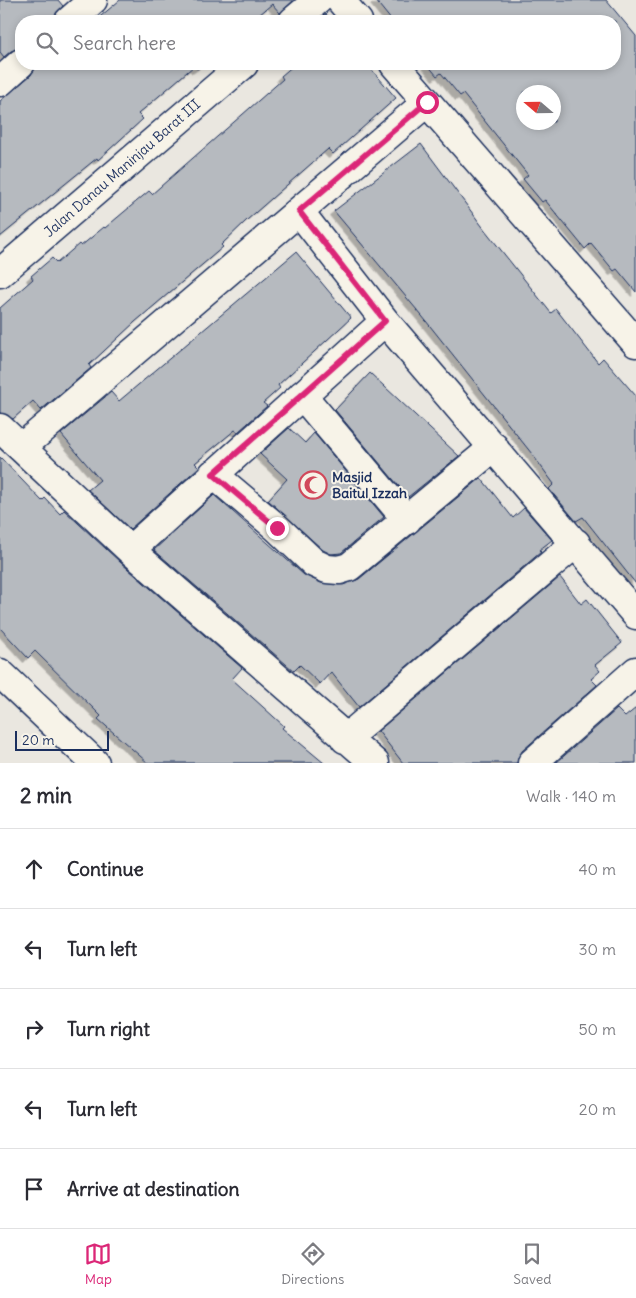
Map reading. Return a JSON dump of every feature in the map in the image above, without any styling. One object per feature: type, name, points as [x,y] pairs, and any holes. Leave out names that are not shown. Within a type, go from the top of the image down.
[{"type":"street","points":[[300,15],[318,0]]},
{"type":"street","points":[[340,0],[353,15]]},
{"type":"street","points":[[76,15],[91,1]]},
{"type":"street","points":[[0,82],[15,68]]},
{"type":"street","name":"Jalan Danau Maninjau Barat III","points":[[0,273],[237,70]]},
{"type":"street","points":[[399,70],[636,342]]},
{"type":"street","points":[[22,447],[427,102]]},
{"type":"street","points":[[299,211],[385,321],[636,615]]},
{"type":"street","points":[[130,550],[385,321]]},
{"type":"street","points":[[302,395],[406,520]]},
{"type":"street","points":[[0,428],[130,550],[345,739],[375,763]]},
{"type":"street","points":[[213,474],[277,528],[314,563],[327,569],[339,570],[349,567],[494,447]]},
{"type":"street","points":[[345,739],[576,543]]},
{"type":"street","points":[[532,763],[636,671]]},
{"type":"street","points":[[0,673],[95,763]]},
{"type":"building","points":[[0,0],[58,0],[63,6],[55,15],[15,15],[15,50],[4,57],[0,52]]},
{"type":"building","points":[[120,0],[294,0],[280,13],[272,4],[259,15],[102,15]]},
{"type":"building","points":[[375,0],[606,0],[618,15],[387,15]]},
{"type":"building","points":[[621,18],[636,36],[636,292],[617,269],[614,271],[591,243],[585,249],[545,200],[542,202],[523,179],[528,175],[463,94],[460,96],[441,73],[437,76],[432,70],[621,70]]},
{"type":"building","points":[[33,70],[189,70],[138,114],[143,119],[98,160],[97,158],[0,237],[0,101],[31,75]]},
{"type":"building","points":[[288,70],[372,70],[396,98],[333,154],[328,149],[247,220],[221,245],[223,247],[135,322],[89,365],[91,368],[41,410],[33,401],[13,419],[0,413],[0,308],[33,279],[31,276],[52,258],[57,263],[79,244],[81,246],[105,228],[149,191],[152,194],[283,79],[281,76]]},
{"type":"building","points":[[421,144],[485,230],[551,313],[556,309],[598,363],[603,358],[636,396],[636,584],[583,517],[576,521],[549,489],[554,484],[532,454],[422,316],[334,211]]},
{"type":"building","points":[[296,252],[351,318],[278,385],[280,388],[263,403],[267,406],[238,432],[235,430],[195,463],[199,467],[130,529],[88,490],[100,480],[61,434],[111,392],[119,401]]},
{"type":"building","points":[[370,373],[459,456],[408,497],[335,410]]},
{"type":"building","points":[[289,428],[305,443],[314,433],[384,517],[341,553],[331,554],[323,550],[268,500],[287,479],[260,454]]},
{"type":"building","points":[[0,457],[42,501],[45,498],[60,514],[64,510],[120,562],[242,668],[232,679],[284,726],[282,728],[324,763],[148,763],[98,719],[101,716],[35,651],[28,658],[0,628]]},
{"type":"building","points":[[481,478],[513,518],[524,508],[552,540],[539,550],[541,552],[359,707],[331,672],[320,684],[300,665],[294,671],[154,550],[214,495],[304,575],[321,583],[343,585],[359,579]]},
{"type":"building","points":[[560,577],[581,604],[587,599],[622,643],[595,665],[600,671],[591,679],[597,685],[522,751],[517,763],[403,763],[378,731]]},
{"type":"building","points":[[636,708],[636,763],[556,763],[617,709],[625,717]]},
{"type":"place","name":"Masjid Baitul Izzah","points":[[313,485]]},
{"type":"route","points":[[277,528],[213,474],[385,321],[299,211],[427,102]]}]
